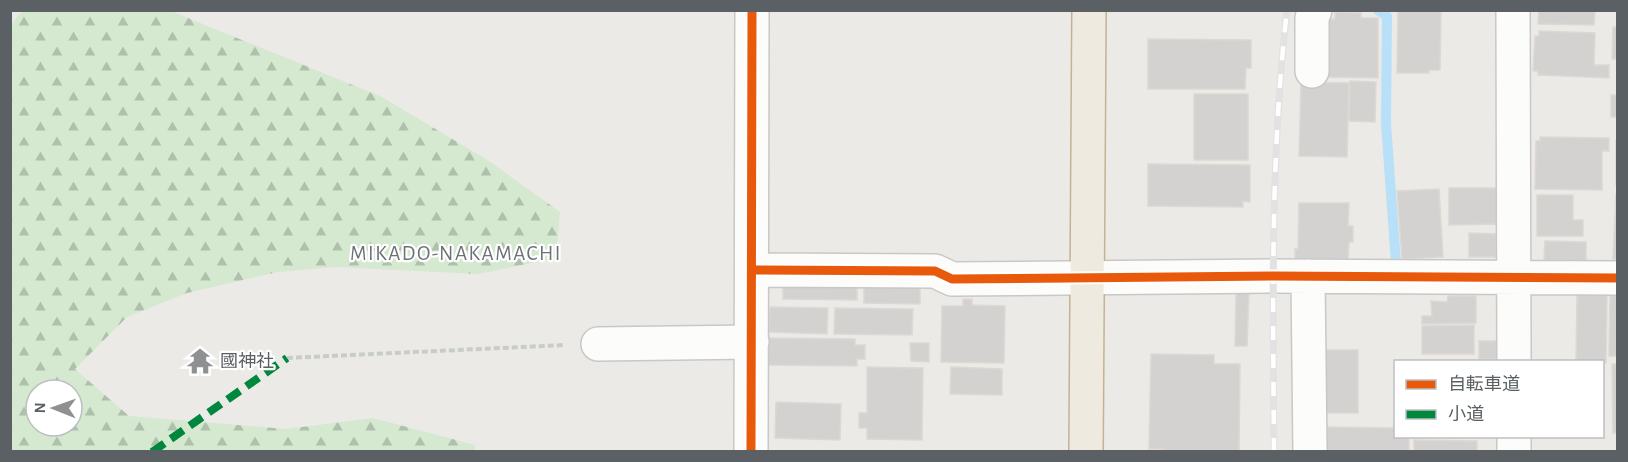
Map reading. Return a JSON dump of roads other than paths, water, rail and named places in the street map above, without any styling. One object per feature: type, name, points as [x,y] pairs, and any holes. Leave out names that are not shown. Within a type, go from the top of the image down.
[{"type":"highway","points":[[1086,452],[1089,10]]},
{"type":"street","points":[[751,452],[740,342],[752,270],[752,10]]},
{"type":"street","points":[[1312,71],[1312,18],[1315,10]]},
{"type":"street","points":[[1513,10],[1514,360]]},
{"type":"street","points":[[752,270],[934,271],[952,279],[1308,276],[1617,278]]},
{"type":"street","points":[[1308,276],[1310,452]]},
{"type":"street","points":[[598,344],[740,342]]},
{"type":"waterway","points":[[1378,10],[1387,16],[1386,123],[1396,264]]},
{"type":"railway","points":[[1274,452],[1275,176],[1287,10]]},
{"type":"place","name":"國神社","points":[[200,361]]},
{"type":"district","name":"MIKADO-NAKAMACHI","points":[[456,253]]}]
